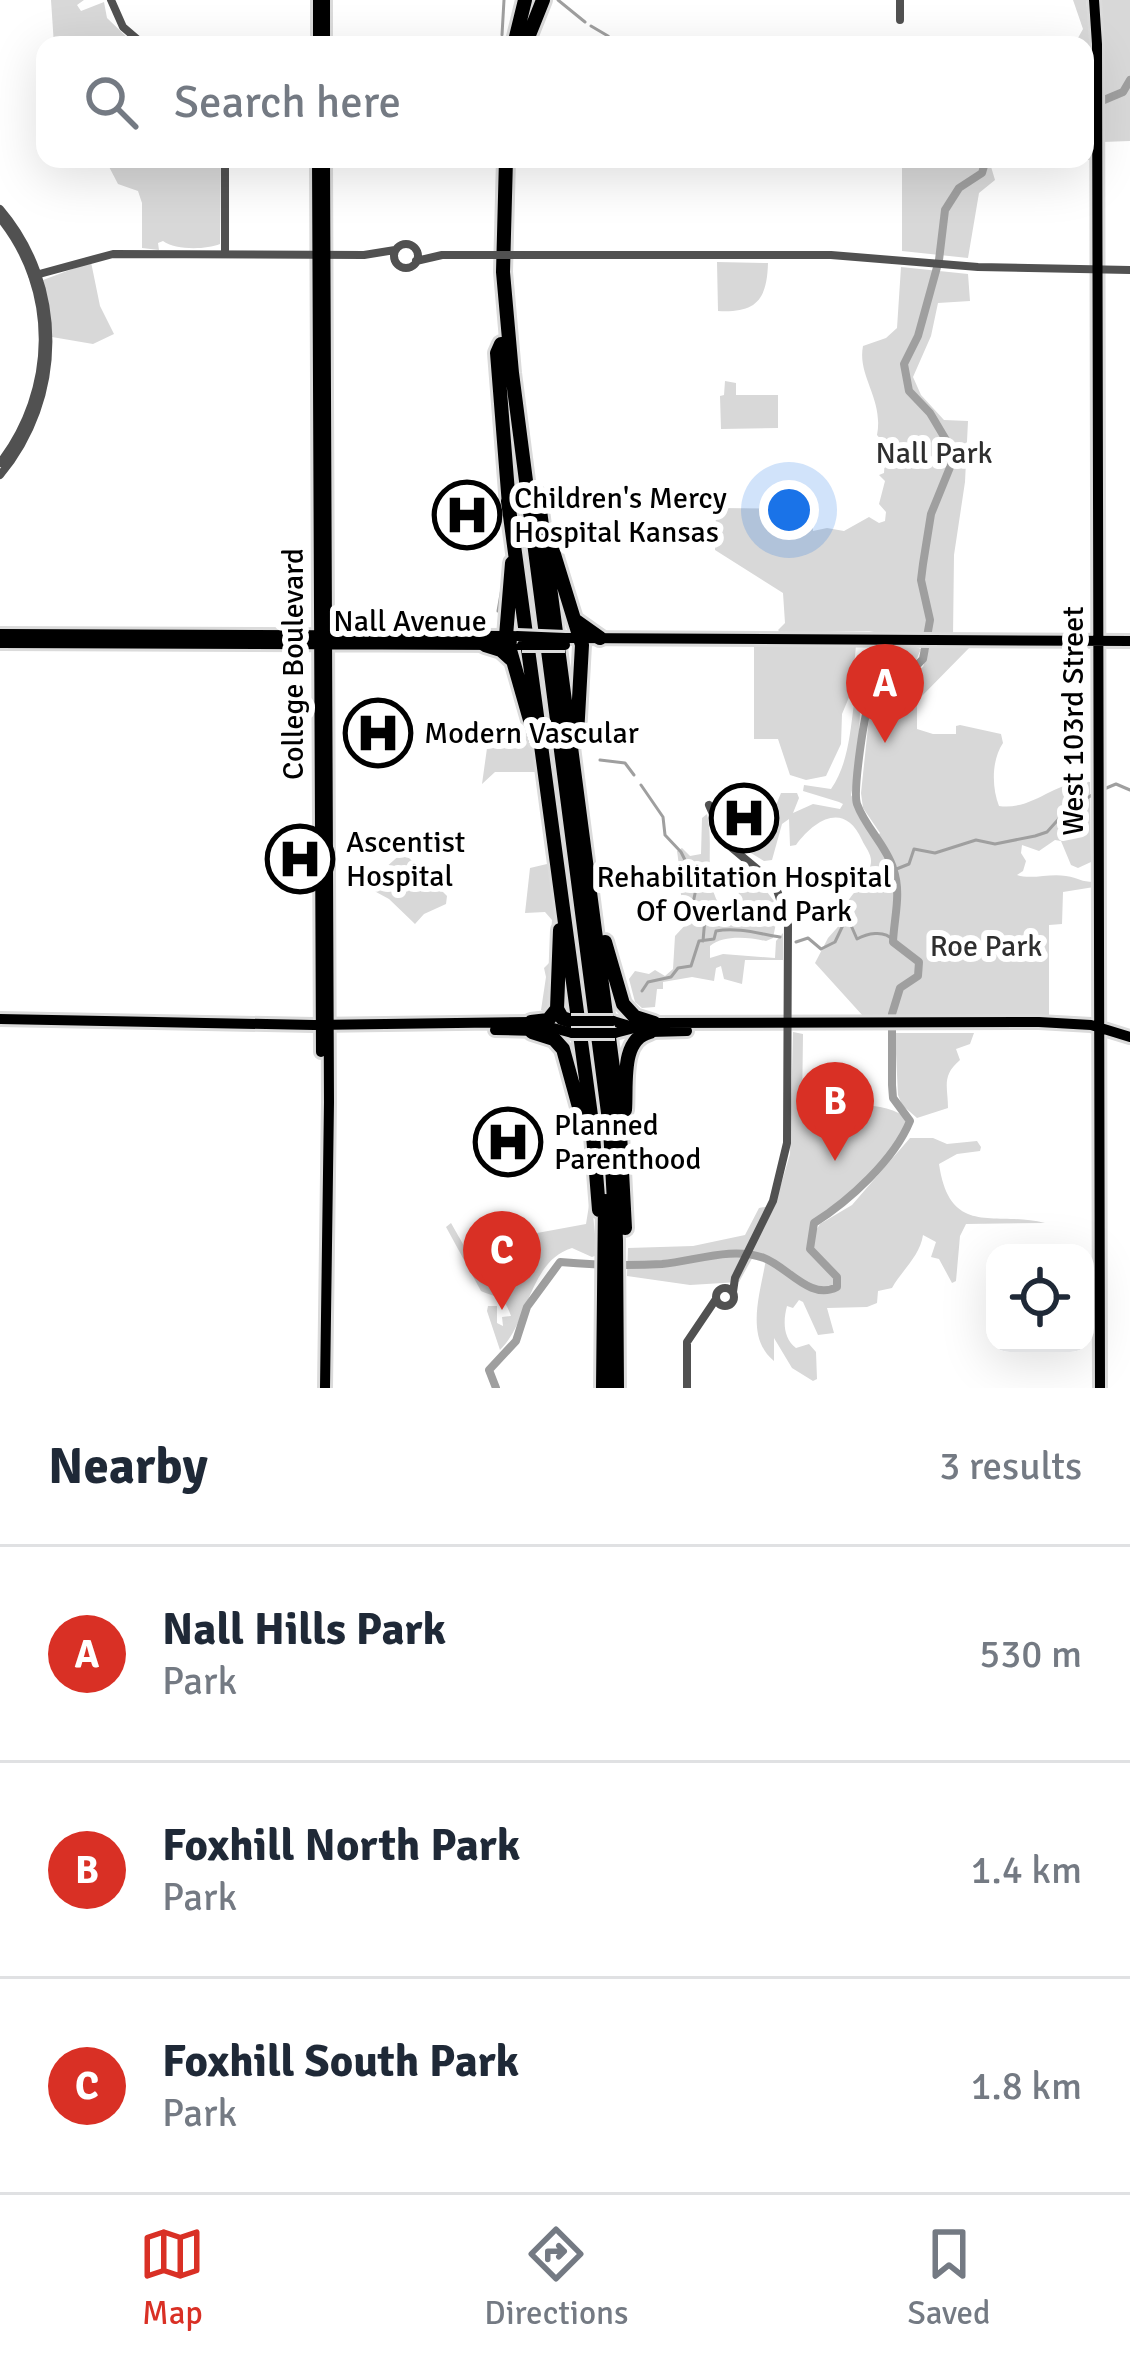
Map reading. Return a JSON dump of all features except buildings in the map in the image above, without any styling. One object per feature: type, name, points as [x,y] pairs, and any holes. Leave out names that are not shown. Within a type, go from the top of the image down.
[{"type":"highway","points":[[514,0],[517,36]]},
{"type":"highway","points":[[520,36],[529,0]]},
{"type":"highway","points":[[523,36],[543,0]]},
{"type":"highway","points":[[496,168],[494,266],[501,344],[612,1241],[613,1288],[605,1317],[603,1388]]},
{"type":"highway","points":[[506,168],[503,272],[518,422],[606,1091],[616,1388]]},
{"type":"highway","points":[[501,344],[497,353],[512,564],[512,644],[547,774]]},
{"type":"highway","points":[[518,422],[576,621],[576,776]]},
{"type":"highway","points":[[538,495],[623,1151]]},
{"type":"highway","points":[[508,501],[595,1150],[612,1241]]},
{"type":"highway","points":[[576,621],[600,638]]},
{"type":"highway","points":[[481,641],[501,650],[512,644]]},
{"type":"highway","points":[[562,889],[557,1009],[572,1027],[563,1049],[612,1241]]},
{"type":"highway","points":[[592,896],[623,1004],[614,1027],[630,1046]]},
{"type":"highway","points":[[612,1241],[630,1046],[646,1027],[623,1004]]},
{"type":"highway","points":[[532,1027],[557,1009]]},
{"type":"highway","points":[[532,1027],[563,1049]]},
{"type":"main road","points":[[321,0],[321,36]]},
{"type":"main road","name":"West 103rd Street","points":[[1091,0],[1094,36]]},
{"type":"main road","name":"West 103rd Street","points":[[1094,40],[1100,1388]]},
{"type":"main road","name":"College Boulevard","points":[[321,168],[325,1388]]},
{"type":"main road","points":[[422,620],[428,632],[481,641]]},
{"type":"main road","name":"Nall Avenue","points":[[0,634],[321,641]]},
{"type":"main road","name":"Nall Avenue","points":[[573,641],[665,644],[676,640]]},
{"type":"main road","name":"Nall Avenue","points":[[0,643],[1130,640]]},
{"type":"main road","points":[[0,1022],[324,1028],[1047,1022],[1130,1037]]},
{"type":"street","points":[[111,0],[123,27],[134,36]]},
{"type":"street","points":[[900,0],[900,20]]},
{"type":"street","points":[[225,168],[225,254]]},
{"type":"street","points":[[0,213],[35,275],[50,335],[46,377],[34,420],[0,475]]},
{"type":"street","points":[[35,275],[113,254],[370,255],[404,244],[442,255],[818,255],[951,266],[1130,270]]},
{"type":"street","points":[[415,249],[416,262]]},
{"type":"street","points":[[395,250],[395,261]]},
{"type":"street","points":[[370,255],[406,268],[442,255]]},
{"type":"street","points":[[0,463],[26,420],[41,370],[43,328],[35,275]]},
{"type":"street","points":[[709,806],[726,843],[765,873],[782,897],[788,923],[787,1143],[765,1219],[729,1290],[732,1304],[719,1303]]},
{"type":"street","points":[[719,1303],[717,1293],[729,1290]]},
{"type":"street","points":[[685,1385],[687,1342],[719,1303]]},
{"type":"green space","points":[[51,0],[84,0],[77,5],[81,11],[104,2],[107,18],[126,36],[53,36]]},
{"type":"green space","points":[[1073,0],[1086,0],[1091,36],[1079,36],[1083,29]]},
{"type":"green space","points":[[1096,0],[1130,0],[1130,141],[1102,142]]},
{"type":"green space","points":[[110,168],[221,168],[220,244],[190,248],[163,241],[158,243],[159,250],[142,248],[138,191],[118,184]]},
{"type":"green space","points":[[902,168],[991,168],[995,180],[979,193],[968,258],[902,251]]},
{"type":"green space","points":[[91,262],[100,306],[114,334],[93,344],[52,337],[43,280]]},
{"type":"green space","points":[[717,262],[768,263],[757,302],[742,310],[718,311]]},
{"type":"green space","name":"Nall Park","points":[[901,267],[968,274],[970,301],[938,303],[931,336],[913,377],[921,395],[944,420],[968,421],[954,555],[953,636],[781,633],[783,593],[715,550],[716,512],[720,508],[804,509],[812,514],[813,531],[844,531],[869,517],[885,521],[886,512],[879,504],[885,481],[879,475],[884,473],[885,457],[878,457],[876,451],[882,441],[862,357],[863,346],[886,338],[897,328]]},
{"type":"green space","points":[[725,381],[736,383],[736,395],[778,395],[778,428],[721,429],[720,396]]},
{"type":"green space","name":"Roe Park","points":[[973,644],[917,701],[917,729],[956,734],[960,725],[1001,734],[994,774],[999,806],[1023,804],[1067,785],[1090,782],[1091,862],[1078,868],[1071,865],[1061,841],[1039,851],[1022,845],[1026,861],[1017,875],[1066,876],[1094,882],[1094,887],[1063,892],[1062,924],[1049,925],[1049,1019],[863,1016],[815,963],[844,920],[842,911],[870,867],[870,856],[855,828],[830,818],[790,846],[789,819],[782,824],[772,860],[764,861],[746,850],[766,830],[781,793],[797,793],[793,813],[813,804],[840,809],[843,804],[803,791],[804,785],[831,789],[840,774],[866,649],[908,645],[921,649],[915,663],[870,693],[860,712],[851,795],[875,839],[880,833],[863,808],[861,793],[870,708],[889,685],[923,667],[930,645]]},
{"type":"green space","points":[[754,645],[856,645],[841,744],[826,776],[806,780],[790,775],[778,739],[754,739]]},
{"type":"green space","points":[[527,732],[540,772],[495,772],[482,784],[488,741],[497,734],[513,738]]},
{"type":"green space","points":[[707,814],[712,888],[723,910],[735,911],[743,872],[751,870],[779,908],[773,938],[723,940],[710,946],[710,958],[723,954],[775,958],[776,941],[783,933],[783,960],[745,960],[742,984],[724,979],[721,966],[716,968],[714,981],[692,977],[663,982],[655,1007],[642,1008],[635,1002],[629,979],[635,971],[649,974],[655,970],[665,976],[673,969],[675,936],[687,923],[677,851],[701,854],[702,818]]},
{"type":"green space","points":[[403,852],[447,896],[446,904],[415,924],[389,899],[365,886]]},
{"type":"green space","points":[[550,864],[556,917],[550,1006],[545,1012],[541,1010],[544,968],[549,963],[552,920],[545,912],[525,913],[530,868]]},
{"type":"green space","points":[[793,1032],[803,1034],[802,1110],[873,1106],[910,1121],[870,1178],[815,1223],[810,1240],[820,1224],[852,1205],[910,1138],[933,1138],[947,1144],[977,1141],[980,1151],[957,1154],[939,1164],[945,1188],[964,1212],[1045,1223],[966,1224],[952,1283],[939,1259],[931,1257],[936,1242],[923,1235],[915,1256],[892,1288],[878,1291],[877,1303],[827,1308],[834,1333],[818,1335],[803,1302],[787,1306],[789,1339],[796,1348],[809,1344],[816,1352],[817,1379],[813,1381],[792,1368],[774,1338],[774,1361],[759,1339],[757,1313],[766,1259],[754,1255],[739,1282],[690,1285],[627,1276],[628,1248],[693,1246],[745,1235],[759,1208],[775,1205],[790,1154]]},
{"type":"green space","points":[[895,1033],[974,1033],[970,1044],[956,1049],[960,1060],[948,1077],[948,1108],[917,1118],[902,1105]]},
{"type":"green space","points":[[591,1193],[597,1255],[572,1248],[547,1265],[500,1350],[487,1311],[488,1306],[497,1306],[497,1323],[503,1326],[502,1317],[511,1316],[506,1304],[481,1291],[446,1227],[451,1223],[484,1281],[492,1286],[514,1272],[519,1256],[537,1233],[586,1224]]},
{"type":"waterway","points":[[502,35],[504,0]]},
{"type":"waterway","points":[[558,0],[585,22]]},
{"type":"waterway","points":[[591,26],[608,36]]},
{"type":"waterway","points":[[1094,104],[1123,92],[1130,80]]},
{"type":"waterway","points":[[496,1388],[489,1370],[516,1341],[527,1307],[560,1262],[662,1264],[739,1253],[773,1262],[818,1290],[837,1287],[837,1277],[810,1249],[814,1223],[869,1178],[910,1121],[893,1098],[892,1014],[900,988],[918,976],[919,962],[893,942],[896,877],[857,804],[857,784],[872,696],[923,659],[930,620],[921,580],[923,564],[931,514],[955,455],[930,413],[909,391],[904,364],[918,336],[939,260],[945,210],[959,188],[983,168]]},
{"type":"waterway","points":[[498,611],[504,577]]},
{"type":"waterway","points":[[600,760],[625,763],[634,775]]},
{"type":"waterway","points":[[1104,789],[1116,784],[1130,790]]},
{"type":"waterway","points":[[641,785],[663,817],[665,835],[681,852],[697,884],[692,908],[705,918],[703,941]]},
{"type":"waterway","points":[[894,870],[909,864],[914,849],[935,853],[976,840],[995,844],[1047,832],[1064,813],[1095,793]]},
{"type":"waterway","points":[[400,845],[406,842]]},
{"type":"waterway","points":[[796,942],[808,938],[821,949],[835,942],[844,923],[850,923],[857,939],[880,934],[893,940]]},
{"type":"waterway","points":[[642,991],[648,982],[691,966],[699,941],[714,939],[716,931],[780,937]]},
{"type":"place","name":"Children's Mercy Hospital Kansas","points":[[467,515]]},
{"type":"place","name":"Modern Vascular","points":[[378,733]]},
{"type":"place","name":"Nall Hills Park","points":[[885,743]]},
{"type":"place","name":"Rehabilitation Hospital Of Overland Park","points":[[744,818]]},
{"type":"place","name":"Ascentist Hospital","points":[[300,859]]},
{"type":"place","name":"Planned Parenthood","points":[[508,1142]]},
{"type":"place","name":"Foxhill North Park","points":[[835,1161]]},
{"type":"place","name":"Foxhill South Park","points":[[502,1310]]}]
